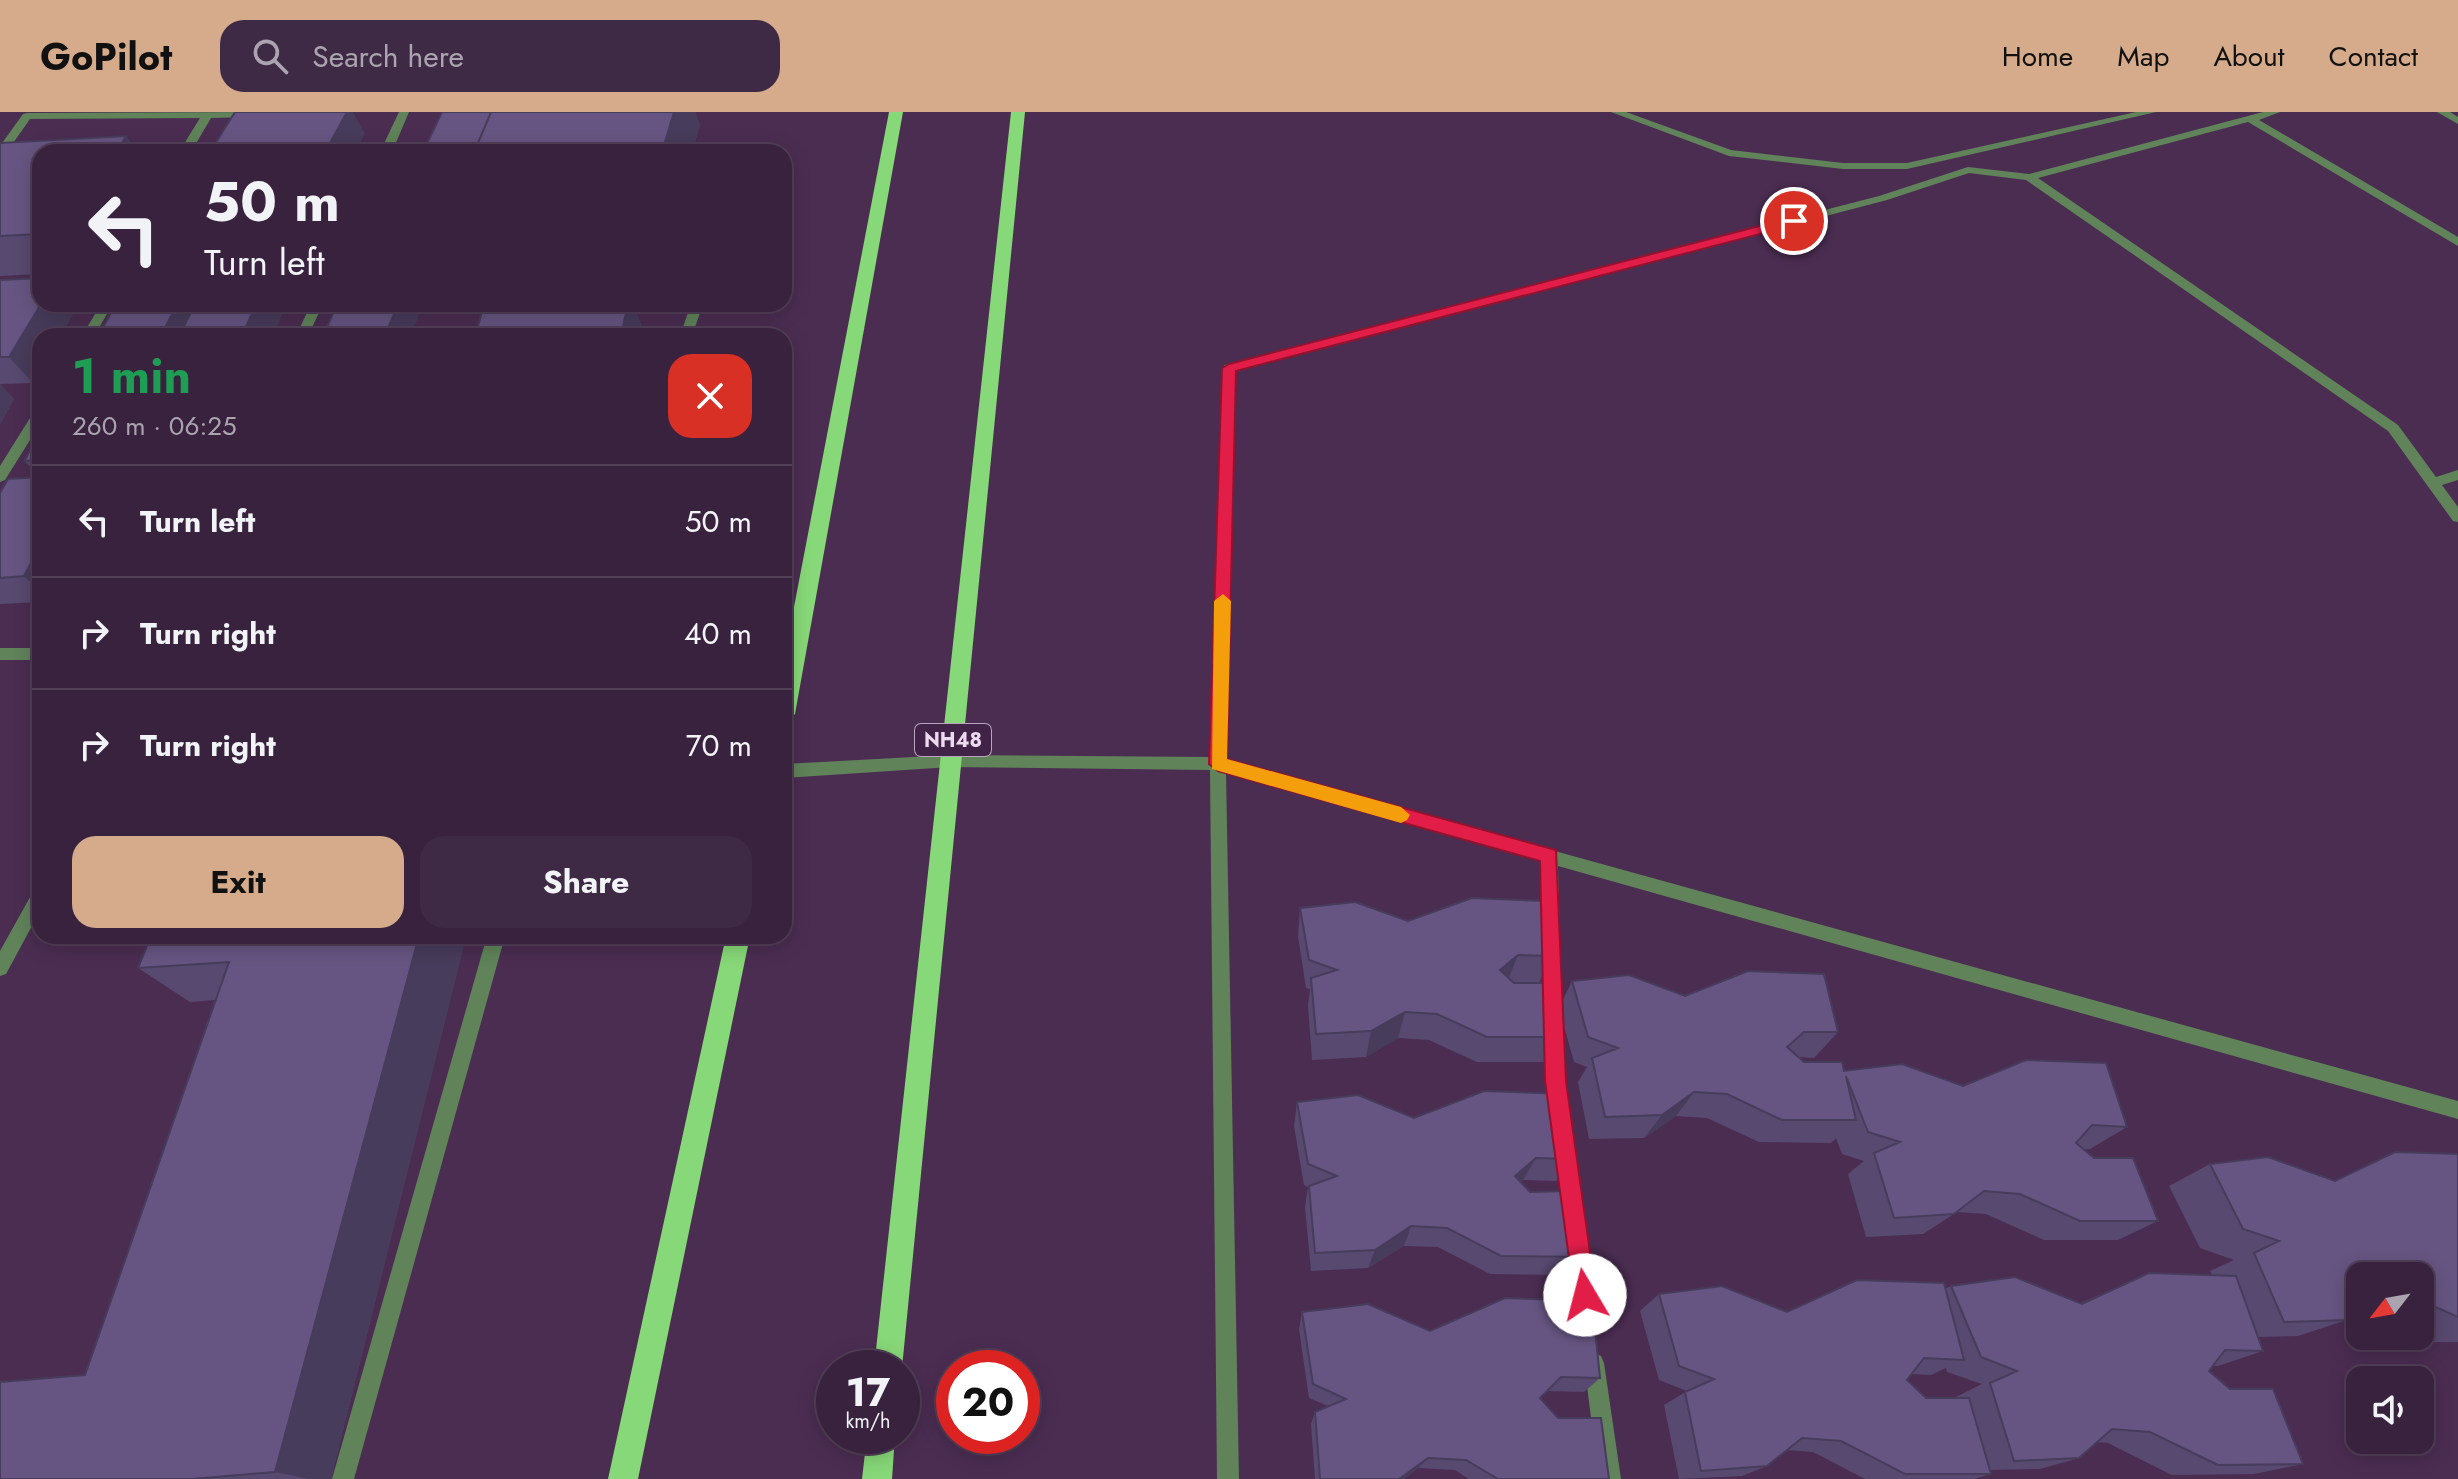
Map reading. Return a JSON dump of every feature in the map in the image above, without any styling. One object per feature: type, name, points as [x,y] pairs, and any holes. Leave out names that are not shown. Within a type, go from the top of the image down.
[{"type":"highway","points":[[792,671],[896,112]]},
{"type":"highway","name":"NH48","points":[[890,1350],[1018,112]]},
{"type":"highway","points":[[623,1479],[736,944]]},
{"type":"highway","points":[[877,1479],[879,1454]]},
{"type":"lane","points":[[390,144],[404,112]]},
{"type":"lane","points":[[1616,112],[1729,153],[1843,166],[1907,166],[2151,112]]},
{"type":"lane","points":[[1228,1479],[1218,764],[1229,368],[1883,198],[1968,170],[2029,177],[2275,112]]},
{"type":"lane","points":[[2442,112],[2458,121]]},
{"type":"lane","points":[[0,154],[27,116],[266,114]]},
{"type":"lane","points":[[190,144],[207,115]]},
{"type":"lane","points":[[2250,119],[2458,242]]},
{"type":"lane","points":[[2029,177],[2393,428],[2458,517]]},
{"type":"lane","points":[[0,477],[32,426]]},
{"type":"lane","points":[[2433,483],[2458,475]]},
{"type":"lane","points":[[0,654],[32,654]]},
{"type":"lane","points":[[792,771],[951,761],[1218,764],[2458,1110]]},
{"type":"lane","points":[[1549,856],[1555,1081],[1610,1479]]},
{"type":"lane","points":[[0,967],[32,909]]},
{"type":"lane","points":[[343,1479],[494,944]]},
{"type":"building","points":[[235,112],[347,112],[329,144],[215,144]]},
{"type":"building","points":[[442,112],[491,112],[478,144],[427,144]]},
{"type":"building","points":[[491,112],[674,112],[664,144],[478,144]]},
{"type":"building","points":[[126,136],[122,144],[32,144],[32,234],[0,236],[0,143]]},
{"type":"building","points":[[32,278],[32,312],[36,312],[9,357],[0,357],[0,280]]},
{"type":"building","points":[[112,312],[173,312],[165,328],[102,328]]},
{"type":"building","points":[[191,312],[252,312],[246,328],[183,328]]},
{"type":"building","points":[[334,312],[395,312],[388,328],[326,328]]},
{"type":"building","points":[[482,312],[626,312],[623,328],[477,328]]},
{"type":"building","points":[[32,447],[32,460],[24,461]]},
{"type":"building","points":[[32,478],[32,561],[24,576],[0,578],[0,493],[8,479]]},
{"type":"building","points":[[1472,898],[1545,901],[1551,956],[1518,955],[1500,970],[1514,983],[1550,983],[1559,1037],[1487,1037],[1437,1014],[1405,1012],[1371,1031],[1316,1034],[1311,978],[1337,970],[1309,960],[1300,908],[1355,902],[1408,921]]},
{"type":"building","points":[[148,944],[417,944],[275,1472],[192,1479],[0,1479],[0,1382],[85,1375],[229,962],[138,968]]},
{"type":"building","points":[[1748,971],[1824,974],[1838,1032],[1804,1032],[1787,1047],[1804,1062],[1842,1062],[1844,1071],[1902,1064],[1963,1086],[2026,1060],[2106,1063],[2127,1127],[2092,1125],[2076,1143],[2094,1158],[2133,1158],[2158,1221],[2080,1221],[2020,1194],[1984,1191],[1954,1214],[1894,1218],[1874,1153],[1900,1142],[1868,1132],[1846,1076],[1856,1120],[1782,1120],[1727,1094],[1694,1092],[1662,1115],[1605,1117],[1592,1058],[1618,1048],[1588,1037],[1572,981],[1629,975],[1685,996]]},
{"type":"building","points":[[1484,1091],[1564,1094],[1570,1159],[1536,1158],[1515,1176],[1530,1192],[1571,1191],[1580,1257],[1501,1256],[1447,1228],[1411,1226],[1375,1250],[1315,1253],[1309,1186],[1337,1176],[1308,1164],[1297,1102],[1358,1095],[1414,1118]]},
{"type":"building","points":[[2395,1152],[2458,1154],[2458,1317],[2434,1306],[2434,1262],[2346,1262],[2346,1320],[2284,1322],[2254,1253],[2279,1241],[2243,1229],[2210,1164],[2268,1157],[2335,1181]]},
{"type":"building","points":[[2149,1273],[2236,1276],[2263,1351],[2225,1350],[2209,1371],[2230,1389],[2273,1389],[2303,1464],[2218,1465],[2150,1432],[2112,1429],[2079,1458],[2014,1461],[1990,1383],[2017,1371],[1981,1357],[1951,1286],[2015,1277],[2082,1304]]},
{"type":"building","points":[[1857,1280],[1944,1283],[1964,1360],[1924,1358],[1907,1380],[1926,1398],[1969,1398],[1991,1474],[1905,1474],[1841,1441],[1802,1438],[1767,1466],[1701,1471],[1685,1392],[1714,1379],[1679,1366],[1659,1294],[1722,1286],[1787,1312]]},
{"type":"building","points":[[1505,1298],[1592,1301],[1600,1378],[1561,1377],[1540,1398],[1558,1418],[1601,1418],[1609,1479],[1498,1479],[1466,1460],[1428,1458],[1399,1479],[1320,1479],[1315,1412],[1346,1399],[1313,1384],[1302,1312],[1368,1304],[1430,1331]]},
{"type":"slow traffic","points":[[1223,601],[1218,764],[1401,815]]},
{"type":"route","points":[[1585,1295],[1555,1081],[1549,856],[1218,764],[1229,368],[1794,221]]}]
